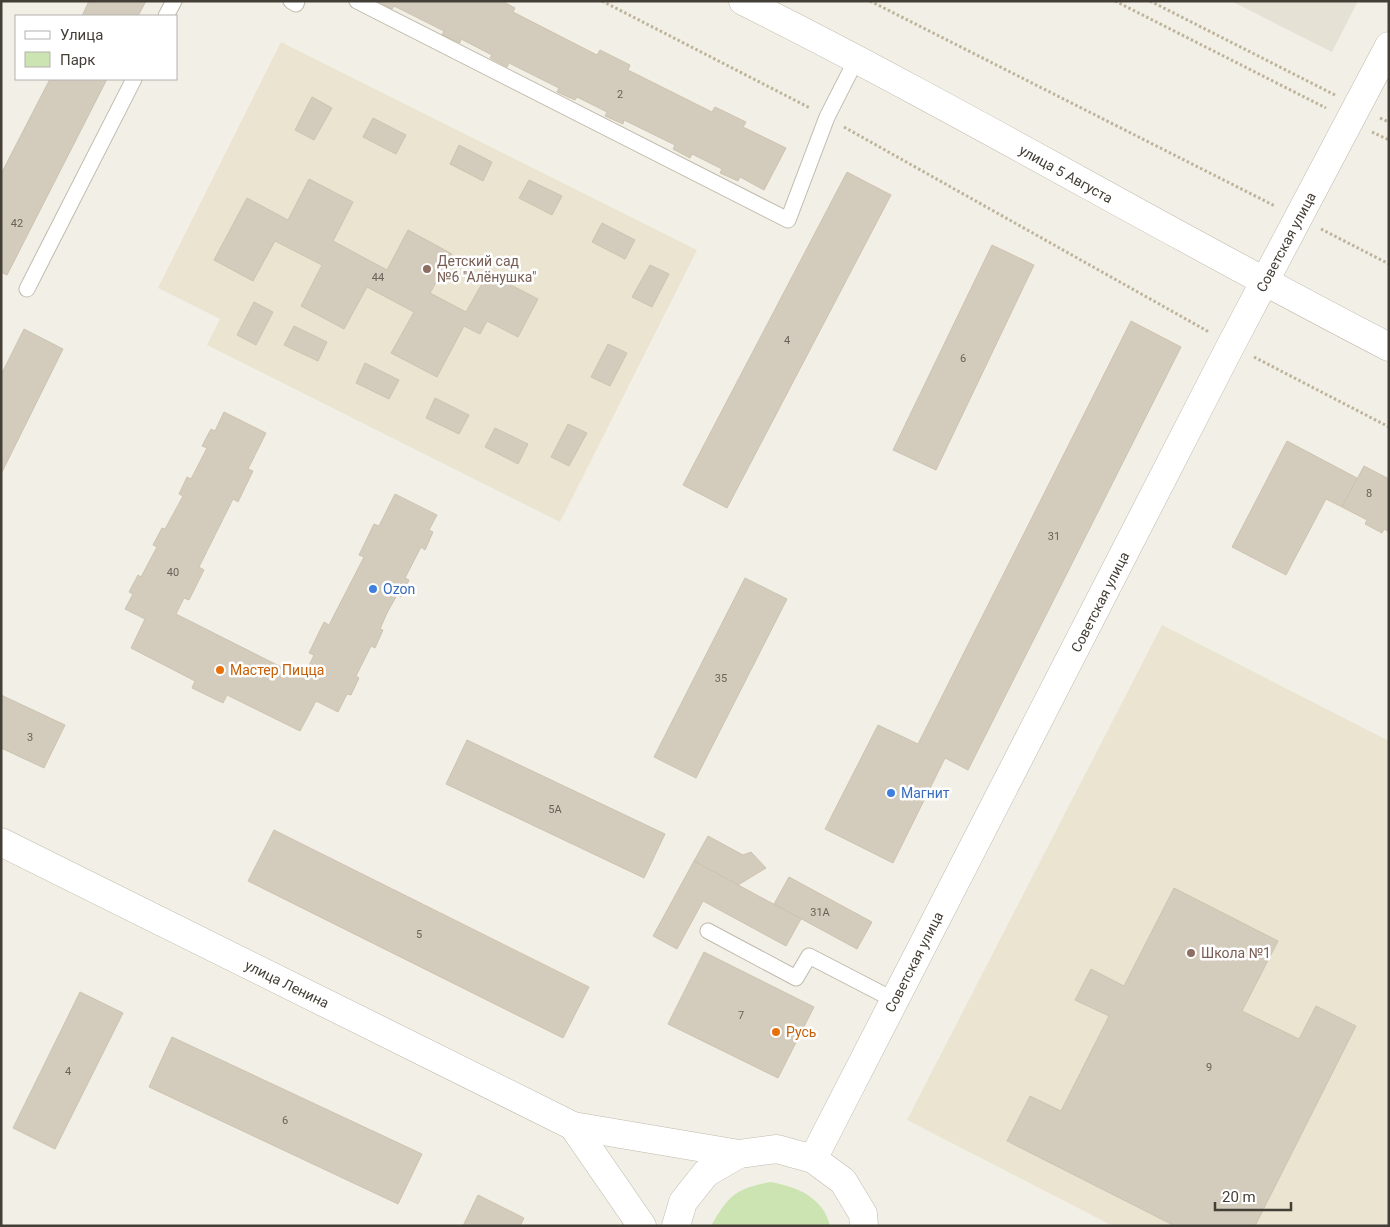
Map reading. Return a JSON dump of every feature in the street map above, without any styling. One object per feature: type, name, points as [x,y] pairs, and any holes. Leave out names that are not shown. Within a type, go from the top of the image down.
[{"type":"street","name":"улица 5 Августа","points":[[742,1],[857,58],[1265,284],[1389,347]]},
{"type":"street","name":"Советская улица","points":[[813,1159],[1231,345],[1265,284],[1389,46]]},
{"type":"street","name":"улица Ленина","points":[[1,842],[573,1126]]},
{"type":"street","points":[[573,1126],[739,1154],[776,1149],[813,1159],[844,1181],[863,1214],[864,1226]]},
{"type":"street","points":[[573,1126],[642,1226]]},
{"type":"street","points":[[676,1226],[683,1202],[706,1172],[739,1154]]},
{"type":"lane","points":[[167,15],[174,1]]},
{"type":"lane","points":[[291,1],[296,4],[297,1]]},
{"type":"lane","points":[[357,1],[788,220],[827,117],[857,58]]},
{"type":"lane","points":[[27,289],[133,80]]},
{"type":"lane","points":[[708,931],[796,978],[809,956],[894,1000]]},
{"type":"path","points":[[602,1],[827,117],[1231,345],[1389,427]]},
{"type":"path","points":[[870,1],[1389,264]]},
{"type":"path","points":[[1116,1],[1354,113],[1389,122]]},
{"type":"path","points":[[1150,1],[1354,113],[1389,140]]},
{"type":"shaded area","points":[[1231,1],[1358,1],[1332,52]]},
{"type":"shaded area","name":"Детский сад №6 \"Алёнушка\"","points":[[281,42],[697,250],[560,522],[207,345],[220,319],[158,288]]},
{"type":"shaded area","name":"Школа №1","points":[[1162,625],[1389,741],[1389,1226],[1113,1226],[907,1120]]},
{"type":"green space","points":[[771,1182],[799,1190],[808,1195],[827,1216],[830,1226],[711,1226],[728,1200],[734,1195],[749,1187]]},
{"type":"building","points":[[89,1],[146,1],[139,15],[82,15]]},
{"type":"building","points":[[375,1],[502,1],[515,8],[513,12],[597,55],[600,50],[630,65],[628,70],[712,112],[715,107],[746,122],[743,127],[786,148],[764,190],[740,177],[738,181],[720,173],[722,169],[692,154],[690,158],[673,149],[675,145],[624,120],[623,124],[605,116],[607,112],[577,97],[575,100],[557,92],[559,88],[509,63],[507,67],[490,58],[492,55],[461,39],[460,43],[442,35],[444,31],[394,6],[392,9]]},
{"type":"building","points":[[49,80],[106,80],[7,275],[1,272],[1,174]]},
{"type":"building","points":[[312,97],[332,108],[314,140],[295,130]]},
{"type":"building","points":[[373,118],[406,135],[396,154],[363,137]]},
{"type":"building","points":[[459,145],[492,162],[483,181],[450,164]]},
{"type":"building","points":[[847,172],[891,195],[727,508],[683,485]]},
{"type":"building","points":[[309,179],[353,202],[333,241],[387,270],[408,230],[452,254],[430,293],[466,312],[488,273],[538,299],[518,337],[487,321],[480,334],[464,326],[437,377],[391,353],[414,312],[367,287],[344,329],[301,306],[322,265],[275,241],[253,281],[214,260],[247,198],[288,220]]},
{"type":"building","points":[[529,180],[562,196],[552,215],[519,198]]},
{"type":"building","points":[[602,223],[635,240],[625,259],[592,242]]},
{"type":"building","points":[[992,245],[1034,265],[936,470],[893,450]]},
{"type":"building","points":[[650,265],[669,274],[652,307],[632,297]]},
{"type":"building","points":[[254,302],[273,312],[256,345],[237,335]]},
{"type":"building","points":[[1131,321],[1181,347],[968,770],[945,758],[893,863],[825,829],[878,725],[918,744]]},
{"type":"building","points":[[294,326],[327,342],[318,361],[284,345]]},
{"type":"building","points":[[24,329],[63,349],[1,474],[1,375]]},
{"type":"building","points":[[608,344],[627,353],[610,386],[591,377]]},
{"type":"building","points":[[365,363],[399,380],[389,399],[356,383]]},
{"type":"building","points":[[435,398],[469,415],[459,434],[426,418]]},
{"type":"building","points":[[224,412],[266,433],[248,469],[253,471],[238,502],[233,499],[199,567],[204,570],[189,600],[184,598],[176,614],[303,678],[314,655],[309,653],[324,622],[329,625],[364,557],[359,555],[374,524],[379,526],[395,494],[437,515],[429,530],[433,532],[425,550],[421,547],[405,578],[409,580],[401,597],[397,595],[387,613],[380,629],[383,630],[375,648],[371,646],[356,676],[359,678],[351,695],[347,694],[338,712],[316,701],[300,731],[227,695],[223,703],[192,688],[195,681],[131,648],[145,619],[125,609],[133,594],[129,592],[138,575],[141,577],[157,547],[153,545],[162,528],[165,529],[183,496],[179,494],[187,477],[191,479],[207,448],[202,446],[211,429],[215,431]]},
{"type":"building","points":[[568,424],[587,433],[569,466],[551,457]]},
{"type":"building","points":[[495,428],[528,444],[518,464],[485,447]]},
{"type":"building","points":[[1287,441],[1357,478],[1342,507],[1326,499],[1286,575],[1232,547]]},
{"type":"building","points":[[1364,466],[1389,479],[1389,532],[1384,529],[1382,533],[1365,524],[1367,520],[1342,507]]},
{"type":"building","points":[[745,578],[787,599],[696,778],[654,757]]},
{"type":"building","points":[[1,695],[65,725],[44,768],[1,748]]},
{"type":"building","points":[[467,740],[665,834],[644,878],[446,784]]},
{"type":"building","points":[[274,830],[589,987],[563,1038],[248,881]]},
{"type":"building","points":[[708,836],[743,855],[751,852],[766,868],[738,885],[694,861]]},
{"type":"building","points":[[694,861],[801,919],[786,946],[703,901],[677,949],[653,936]]},
{"type":"building","points":[[789,877],[872,922],[857,949],[774,904]]},
{"type":"building","points":[[1174,888],[1278,941],[1242,1011],[1299,1039],[1316,1006],[1356,1026],[1255,1226],[1175,1226],[1007,1141],[1030,1096],[1061,1111],[1109,1016],[1075,1000],[1091,969],[1124,986]]},
{"type":"building","points":[[704,952],[814,1007],[778,1078],[668,1024]]},
{"type":"building","points":[[80,992],[123,1013],[55,1149],[13,1128]]},
{"type":"building","points":[[172,1037],[422,1154],[398,1204],[149,1087]]},
{"type":"building","points":[[478,1195],[524,1218],[520,1226],[463,1226]]},
{"type":"place","name":"Детский сад №6 \"Алёнушка\"","points":[[427,269]]},
{"type":"place","name":"Ozon","points":[[373,589]]},
{"type":"place","name":"Мастер Пицца","points":[[220,670]]},
{"type":"place","name":"Магнит","points":[[891,793]]},
{"type":"place","name":"Школа №1","points":[[1191,953]]},
{"type":"place","name":"Русь","points":[[776,1032]]}]
